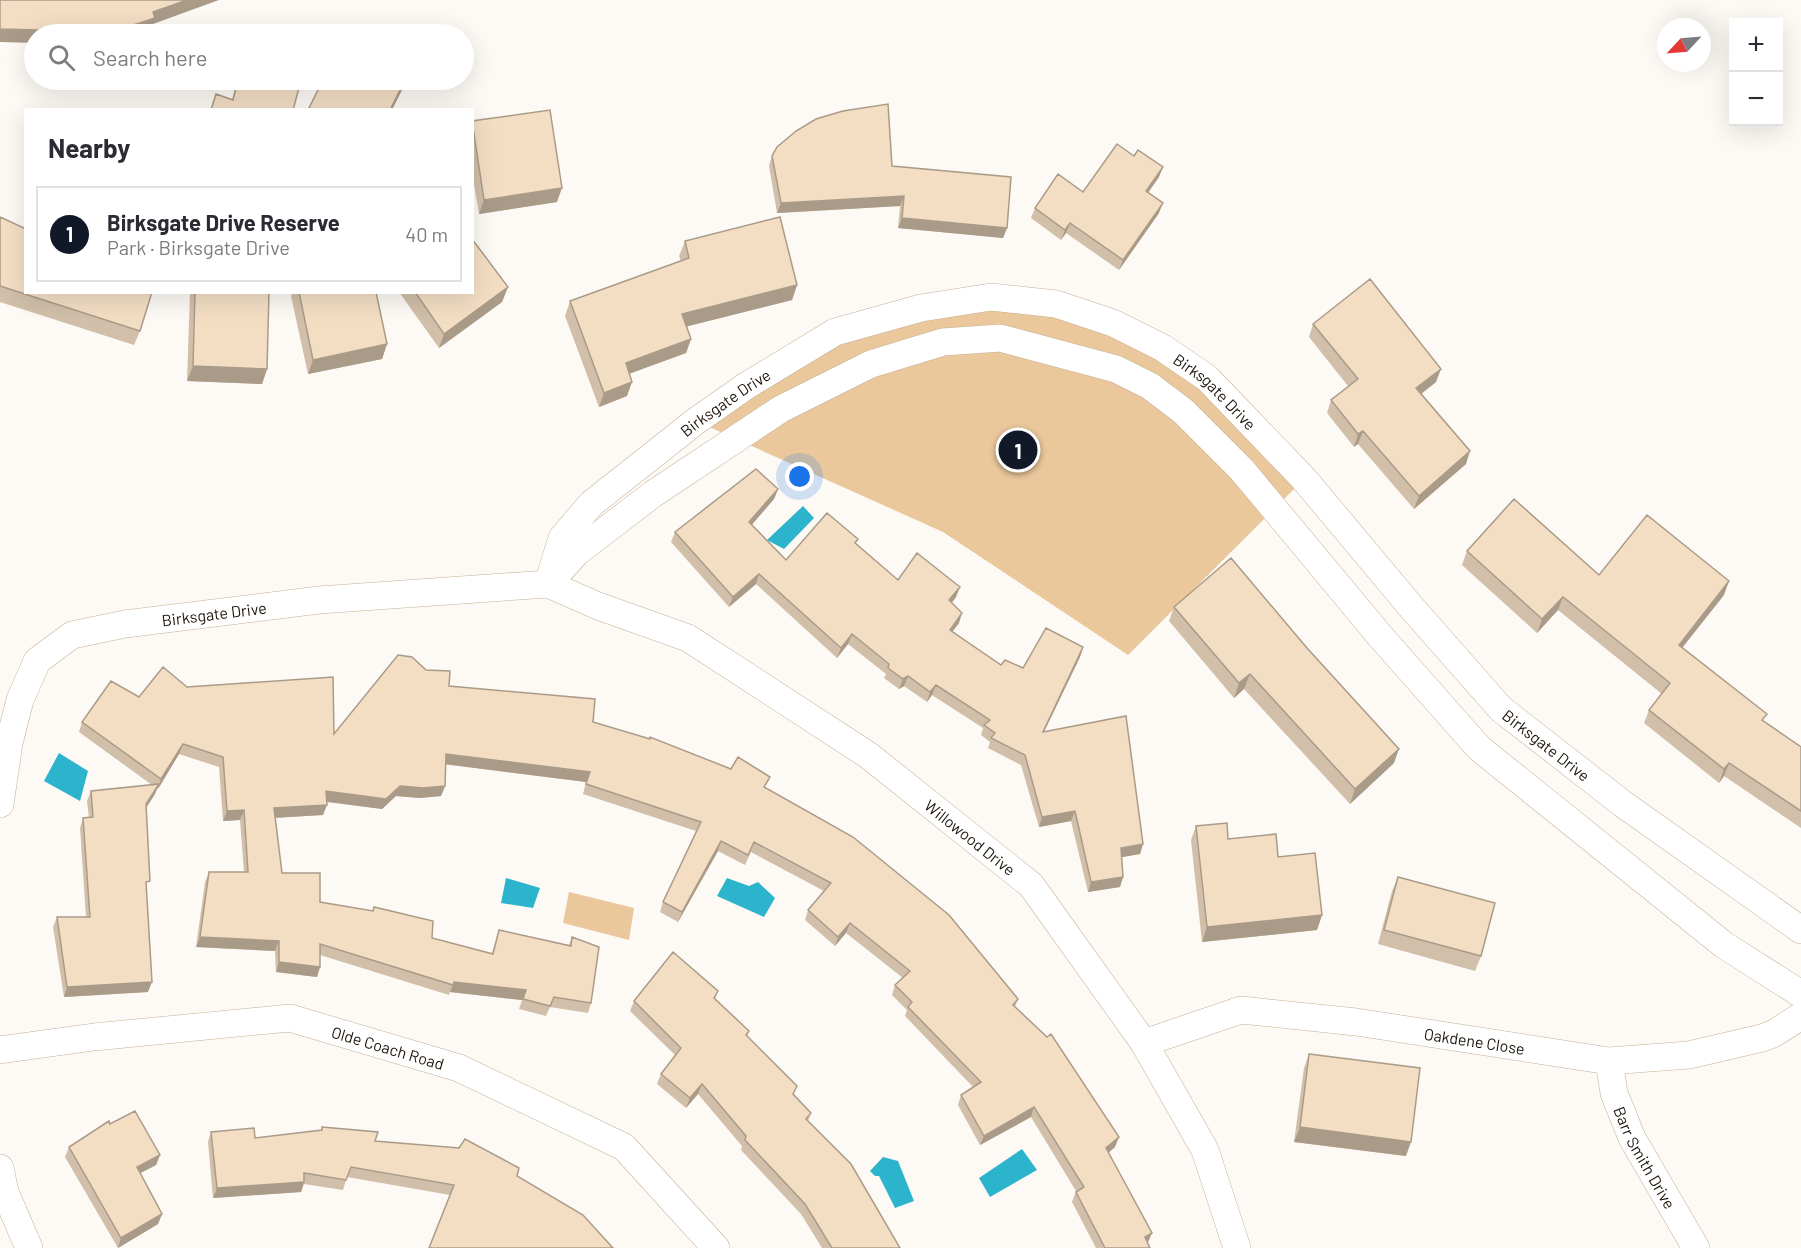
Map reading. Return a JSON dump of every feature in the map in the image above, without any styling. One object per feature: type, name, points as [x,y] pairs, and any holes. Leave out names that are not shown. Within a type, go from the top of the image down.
[{"type":"street","name":"Birksgate Drive","points":[[0,804],[9,743],[20,700],[37,661],[72,635],[125,624],[319,600],[548,584],[562,538],[591,504],[746,386],[835,332],[921,308],[991,297],[1056,304],[1113,323],[1163,348],[1207,378],[1304,479],[1412,608],[1501,709],[1623,804],[1801,930]]},
{"type":"street","points":[[548,584],[576,553],[653,494],[780,409],[871,364],[943,342],[1000,338],[1116,369],[1150,386],[1183,411],[1242,470],[1380,636],[1479,748],[1724,945],[1801,994]]},
{"type":"street","name":"Willowood Drive","points":[[548,584],[598,606],[688,638],[867,755],[1031,885],[1144,1043],[1205,1150],[1237,1248]]},
{"type":"street","name":"Oakdene Close","points":[[1144,1043],[1241,1010],[1356,1022],[1609,1061],[1689,1055],[1773,1034],[1801,1016]]},
{"type":"street","name":"Olde Coach Road","points":[[0,1050],[94,1037],[290,1018],[459,1068],[624,1147],[716,1248]]},
{"type":"street","name":"Barr Smith Drive","points":[[1609,1061],[1614,1093],[1632,1138],[1696,1248]]},
{"type":"street","points":[[2,1184],[29,1248]]},
{"type":"shaded area","points":[[991,297],[1163,348],[1304,479],[1128,655],[943,532],[696,421],[835,332]]},
{"type":"shaded area","points":[[569,892],[634,908],[629,940],[563,923]]},
{"type":"water","points":[[803,506],[814,518],[784,549],[767,540]]},
{"type":"water","points":[[59,753],[88,771],[80,801],[44,781]]},
{"type":"water","points":[[506,878],[540,888],[533,908],[501,903]]},
{"type":"water","points":[[727,878],[749,886],[758,882],[775,898],[764,917],[717,896]]},
{"type":"water","points":[[1022,1149],[1037,1170],[990,1197],[979,1178]]},
{"type":"water","points":[[883,1157],[898,1161],[914,1201],[895,1208],[879,1176],[875,1176],[870,1171]]},
{"type":"building","points":[[0,0],[187,0],[153,12],[155,18],[137,24],[24,24],[24,30],[0,29]]},
{"type":"building","points":[[236,90],[298,90],[294,108],[212,108],[216,94],[233,100]]},
{"type":"building","points":[[318,90],[400,90],[391,108],[309,108]]},
{"type":"building","points":[[888,104],[892,166],[1011,177],[1007,228],[902,218],[904,196],[781,203],[772,156],[777,147],[796,131],[816,119],[843,111]]},
{"type":"building","points":[[550,110],[562,188],[484,200],[474,121]]},
{"type":"building","points":[[1117,144],[1134,156],[1138,150],[1163,167],[1146,191],[1163,203],[1123,260],[1070,223],[1065,230],[1035,208],[1058,174],[1083,192]]},
{"type":"building","points":[[0,217],[24,228],[24,294],[0,286]]},
{"type":"building","points":[[780,217],[797,285],[682,314],[691,339],[626,363],[632,382],[604,393],[570,301],[689,258],[685,241]]},
{"type":"building","points":[[474,242],[508,287],[444,334],[416,294],[474,294]]},
{"type":"building","points":[[1370,279],[1441,369],[1416,388],[1470,451],[1419,496],[1363,431],[1358,434],[1331,400],[1358,379],[1313,324]]},
{"type":"building","points":[[25,294],[151,294],[140,331]]},
{"type":"building","points":[[195,294],[269,294],[267,369],[193,366]]},
{"type":"building","points":[[299,294],[376,294],[387,344],[313,360]]},
{"type":"building","points":[[756,469],[778,489],[749,522],[786,560],[827,513],[858,539],[855,543],[898,580],[917,553],[960,587],[949,600],[962,613],[950,630],[1001,665],[1005,660],[1023,668],[1046,628],[1083,647],[1043,732],[1126,716],[1143,844],[1121,848],[1123,877],[1091,882],[1075,811],[1042,817],[1025,755],[991,738],[995,733],[984,725],[990,720],[936,685],[930,692],[908,676],[903,679],[888,668],[889,664],[852,634],[841,648],[759,574],[733,597],[675,532]]},
{"type":"building","points":[[1514,499],[1599,575],[1647,515],[1729,581],[1679,645],[1767,714],[1762,720],[1801,747],[1801,811],[1729,763],[1724,769],[1649,710],[1670,683],[1563,597],[1542,619],[1467,551]]},
{"type":"building","points":[[1231,558],[1307,648],[1399,749],[1355,789],[1250,674],[1239,683],[1174,607]]},
{"type":"building","points":[[398,655],[412,657],[426,670],[450,671],[449,686],[595,699],[593,722],[650,739],[650,737],[731,769],[738,757],[770,777],[764,787],[853,837],[949,915],[1018,999],[1013,1005],[1047,1037],[1051,1034],[1119,1137],[1106,1148],[1152,1233],[1145,1237],[1150,1248],[1105,1248],[1076,1192],[1084,1187],[1034,1107],[984,1136],[961,1095],[981,1082],[908,1007],[912,1002],[895,985],[910,971],[850,923],[838,937],[808,910],[831,883],[754,842],[748,855],[721,841],[682,912],[663,902],[701,822],[586,784],[590,772],[446,754],[445,786],[423,788],[400,786],[386,799],[326,791],[327,805],[274,808],[282,873],[320,873],[320,902],[373,911],[374,907],[433,921],[432,938],[493,954],[499,930],[571,946],[572,937],[599,947],[591,1003],[554,997],[550,1006],[523,999],[526,990],[454,982],[453,985],[320,944],[320,967],[279,962],[279,941],[200,937],[209,872],[248,872],[244,810],[227,811],[223,757],[183,744],[161,779],[82,722],[111,681],[139,697],[163,667],[187,687],[333,677],[334,734]]},
{"type":"building","points":[[159,784],[146,804],[150,881],[146,882],[152,982],[67,987],[57,917],[90,917],[83,818],[93,817],[91,791]]},
{"type":"building","points":[[1227,823],[1228,839],[1276,834],[1278,857],[1315,853],[1322,915],[1207,927],[1196,826]]},
{"type":"building","points":[[1398,877],[1495,903],[1481,956],[1384,930]]},
{"type":"building","points":[[673,952],[718,991],[714,998],[749,1031],[746,1035],[797,1086],[793,1094],[811,1113],[806,1119],[851,1164],[900,1248],[832,1248],[805,1204],[745,1140],[746,1136],[702,1084],[690,1098],[661,1074],[681,1048],[634,1001]]},
{"type":"building","points":[[1309,1054],[1420,1068],[1411,1142],[1300,1127]]},
{"type":"building","points":[[135,1111],[160,1155],[137,1167],[162,1214],[121,1238],[69,1147],[109,1121],[110,1124]]},
{"type":"building","points":[[322,1127],[378,1132],[375,1141],[459,1148],[465,1139],[519,1168],[517,1176],[583,1215],[613,1248],[429,1248],[454,1185],[351,1167],[346,1180],[304,1173],[304,1182],[217,1188],[211,1132],[254,1128],[255,1138],[322,1130]]},
{"type":"place","name":"Birksgate Drive Reserve","points":[[1018,450]]}]
